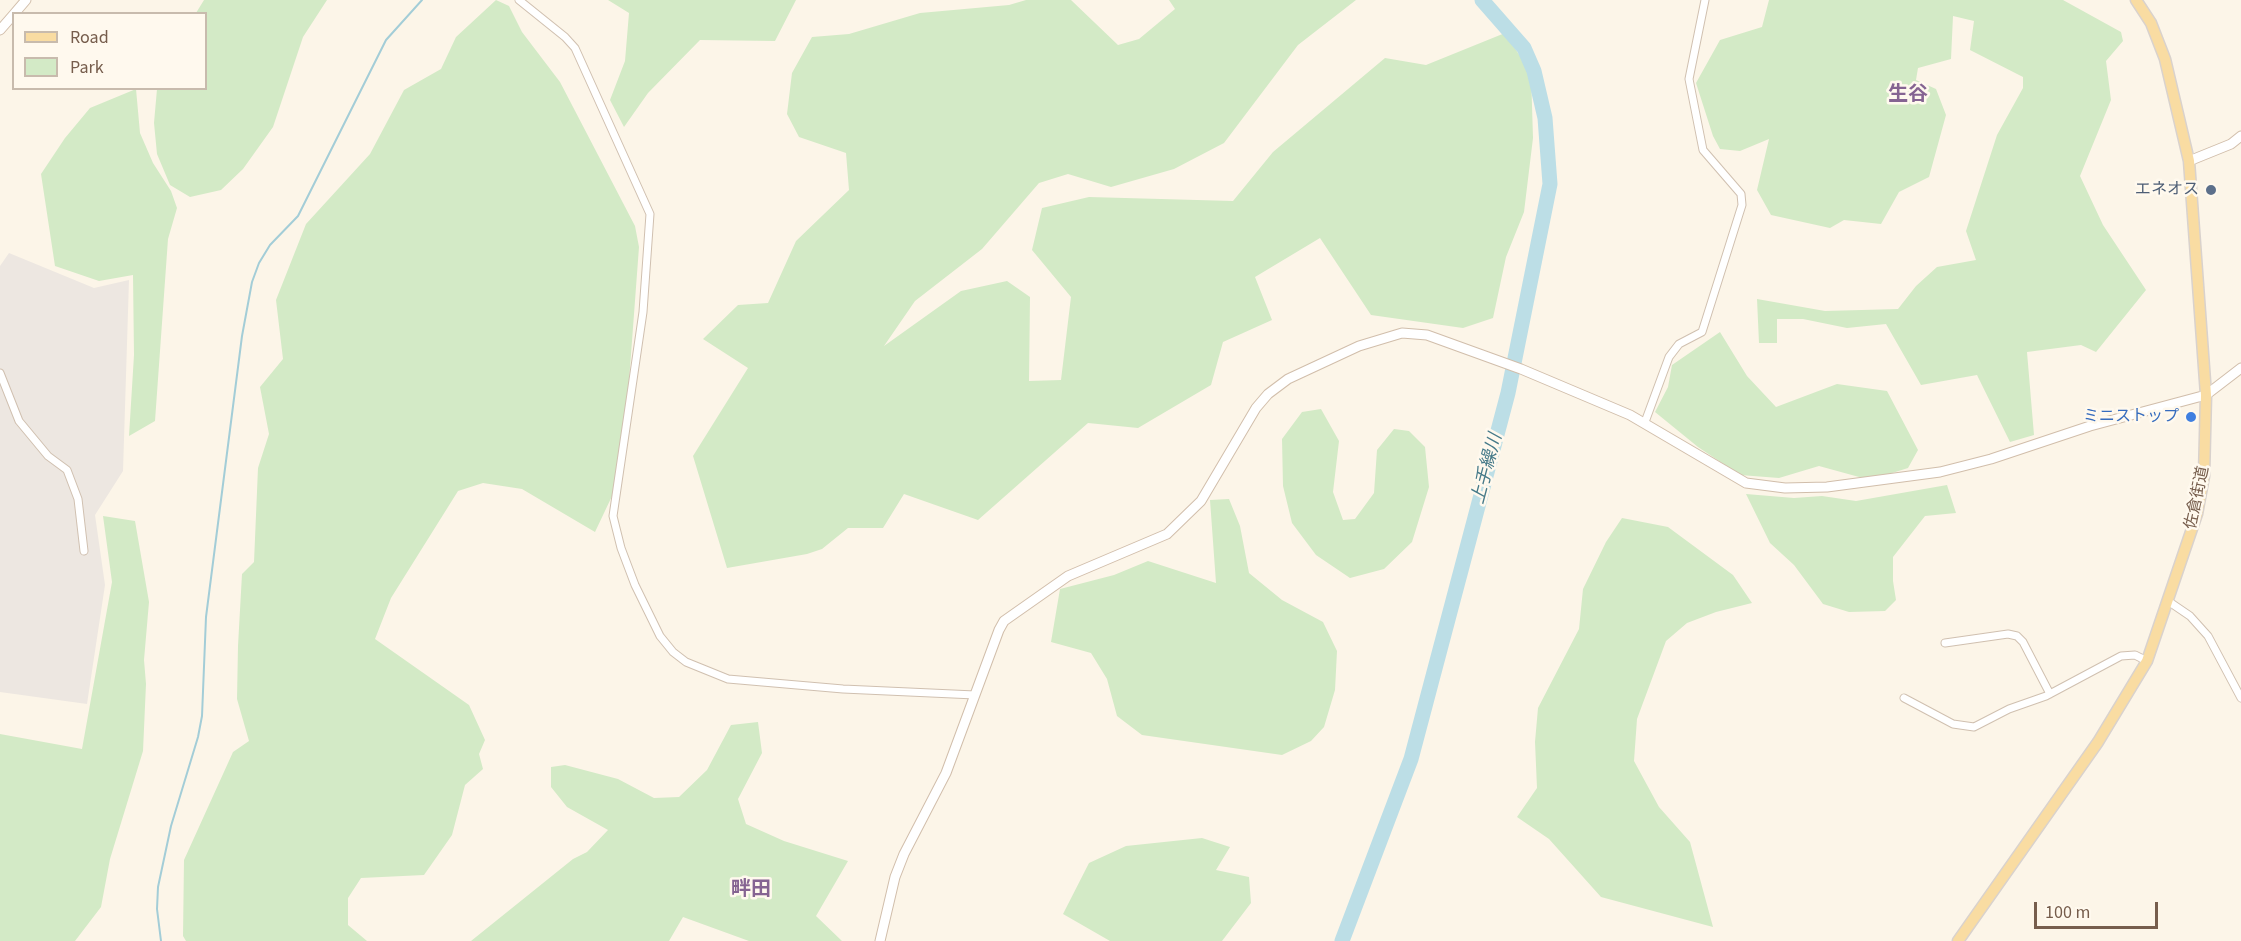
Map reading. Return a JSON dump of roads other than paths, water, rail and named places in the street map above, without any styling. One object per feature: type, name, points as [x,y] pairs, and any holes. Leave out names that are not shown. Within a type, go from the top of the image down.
[{"type":"main road","name":"佐倉街道","points":[[1958,941],[2098,742],[2147,661],[2197,514],[2204,476],[2206,395],[2190,160],[2165,59],[2151,23],[2136,0]]},
{"type":"street","points":[[16,12],[26,0]]},
{"type":"street","points":[[519,0],[566,37],[574,48],[650,214],[643,312],[613,516],[621,548],[635,585],[660,636],[673,652],[686,662],[728,679],[843,689],[975,695]]},
{"type":"street","points":[[1645,422],[1669,357],[1679,344],[1702,332],[1742,205],[1741,194],[1703,150],[1689,79],[1705,0]]},
{"type":"street","points":[[0,30],[12,16]]},
{"type":"street","points":[[2190,160],[2231,144],[2241,136]]},
{"type":"street","points":[[880,941],[895,877],[904,854],[946,773],[1004,621],[1068,576],[1167,534],[1181,522],[1212,486],[1257,408],[1288,379],[1359,346],[1402,333],[1427,335],[1520,369],[1645,422],[1746,483],[1785,488],[1827,487],[1940,472],[1991,459],[2090,426],[2206,395],[2241,368]]},
{"type":"street","points":[[0,373],[19,421],[48,456],[67,470],[78,500],[84,550]]},
{"type":"street","points":[[2168,601],[2190,616],[2208,636],[2241,698]]},
{"type":"street","points":[[1945,643],[2008,634],[2016,636],[2023,642],[2050,694]]},
{"type":"street","points":[[1904,698],[1953,724],[1974,727],[2009,709],[2050,694],[2121,656],[2135,655],[2147,661]]},
{"type":"waterway","points":[[161,941],[157,909],[158,887],[171,826],[198,737],[202,716],[206,617],[242,336],[252,282],[259,263],[270,245],[298,216],[386,40],[422,0]]},
{"type":"waterway","name":"上手繰川","points":[[1342,941],[1411,759],[1508,393],[1550,184],[1545,118],[1534,71],[1524,48],[1482,0]]},
{"type":"place","name":"エネオス","points":[[2211,190]]},
{"type":"place","name":"ミニストップ","points":[[2191,417]]},
{"type":"district","name":"生谷","points":[[1908,96]]},
{"type":"district","name":"畔田","points":[[751,891]]}]
